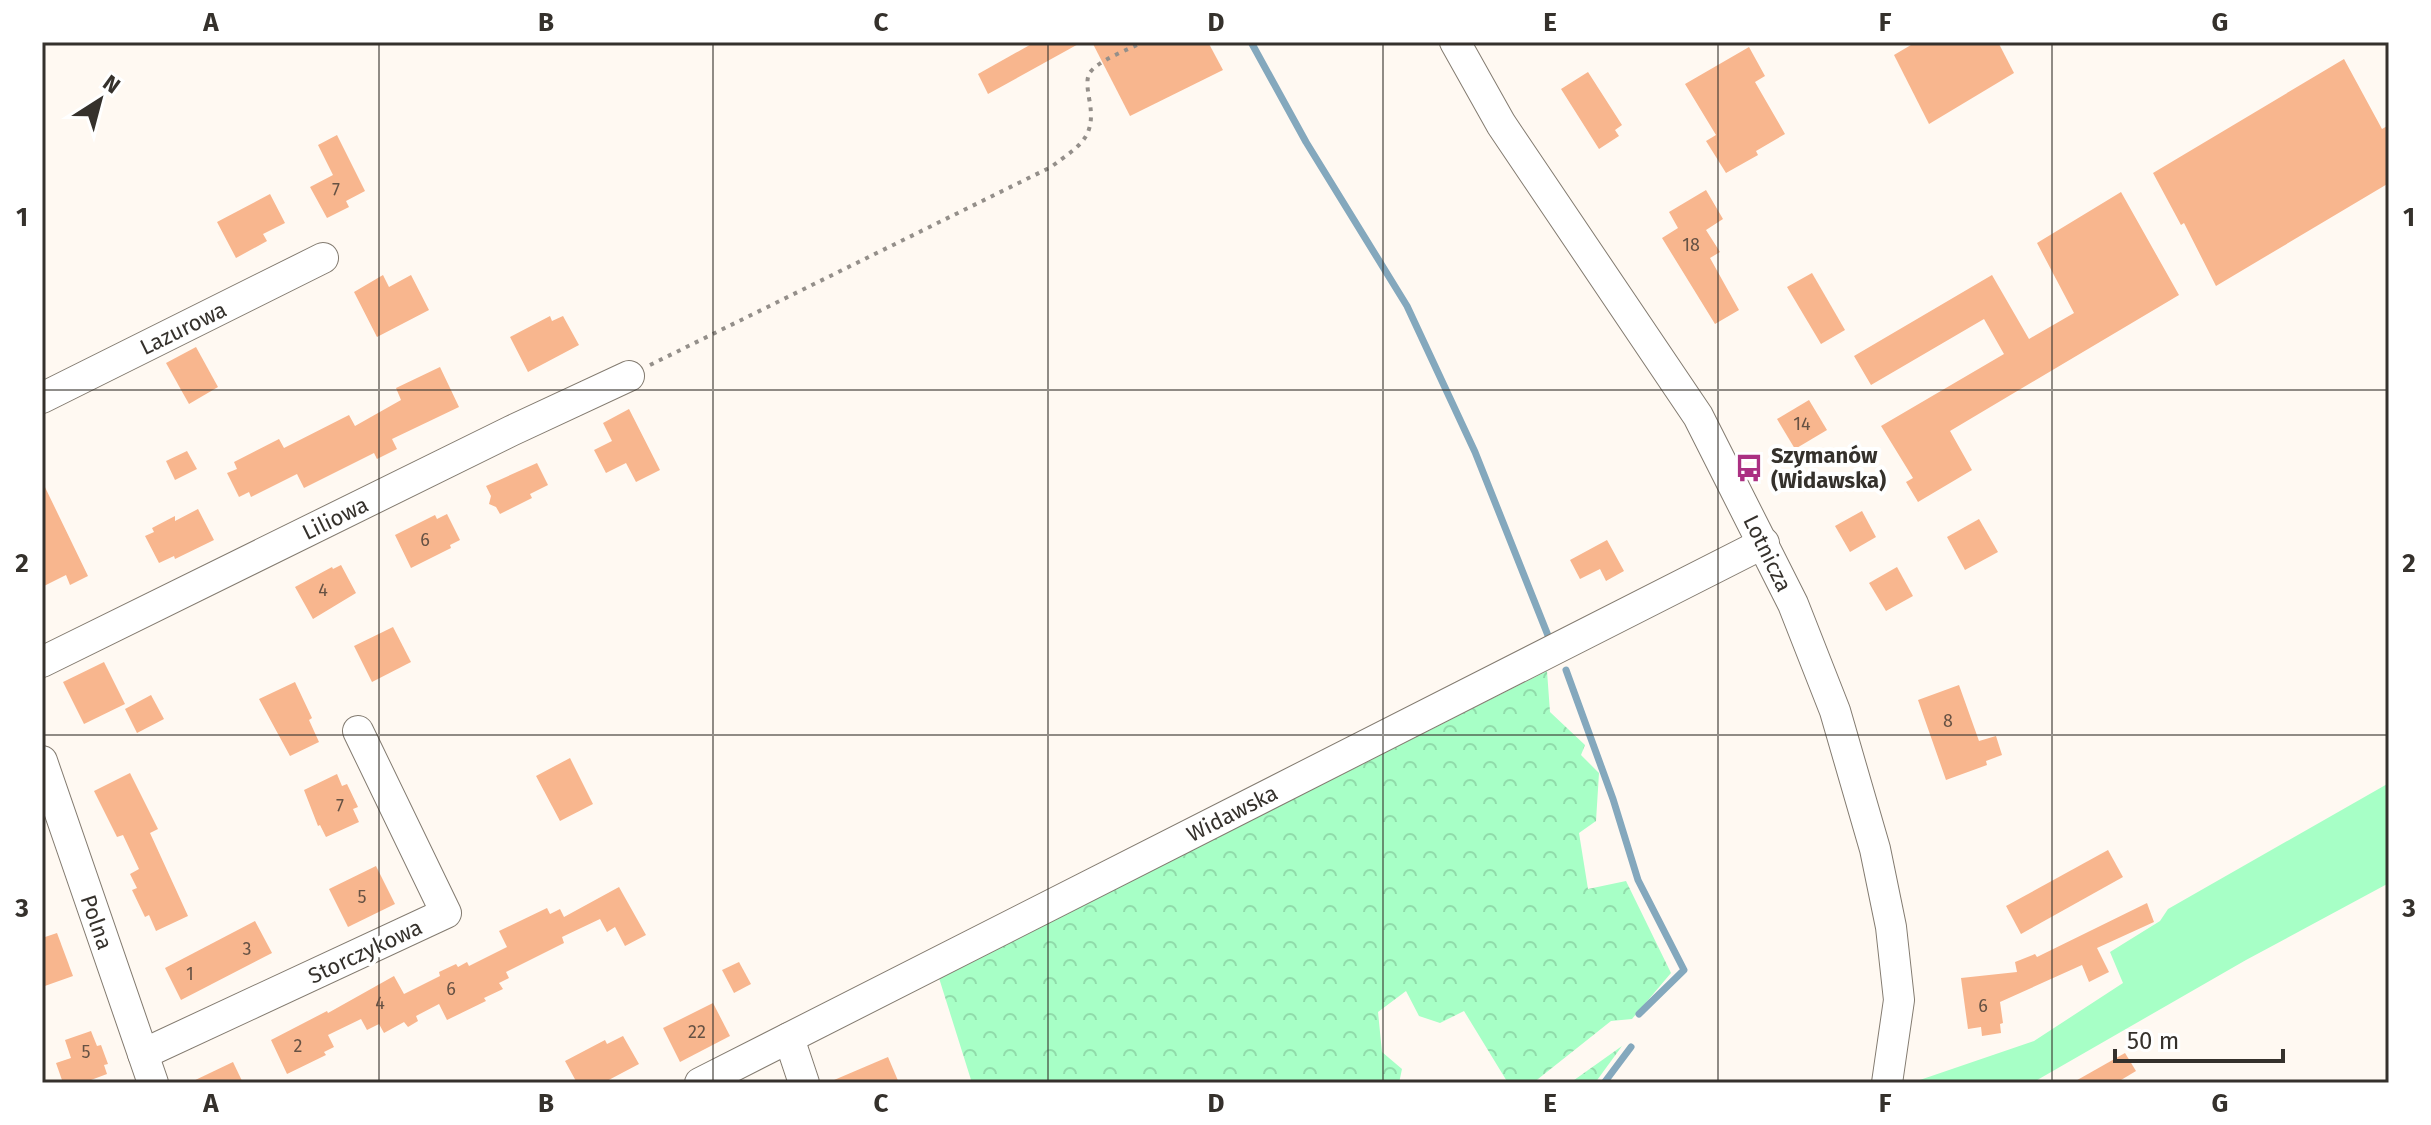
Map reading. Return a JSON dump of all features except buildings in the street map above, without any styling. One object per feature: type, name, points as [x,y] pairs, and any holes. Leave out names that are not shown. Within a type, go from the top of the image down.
[{"type":"street","name":"Lotnicza","points":[[1455,42],[1501,124],[1698,416],[1793,604],[1835,711],[1875,849],[1891,927],[1899,1000],[1887,1083]]},
{"type":"street","name":"Lazurowa","points":[[42,398],[323,258]]},
{"type":"street","name":"Liliowa","points":[[42,662],[629,376]]},
{"type":"street","name":"Widawska","points":[[700,1083],[1764,543]]},
{"type":"street","name":"Storczykowa","points":[[143,1054],[446,913],[358,731]]},
{"type":"street","name":"Polna","points":[[42,761],[153,1083]]},
{"type":"street","points":[[789,1038],[804,1083]]},
{"type":"path","points":[[629,376],[1051,167],[1085,140],[1093,119],[1087,86],[1089,74],[1098,65],[1143,42]]},
{"type":"green space","points":[[1547,671],[1550,712],[1585,745],[1581,755],[1599,773],[1596,821],[1579,833],[1588,889],[1626,881],[1671,973],[1632,1019],[1611,1021],[1533,1083],[1508,1083],[1464,1011],[1440,1023],[1419,1016],[1406,991],[1378,1012],[1382,1052],[1402,1069],[1399,1083],[972,1083],[939,978]]},
{"type":"green space","points":[[2389,783],[2389,883],[2246,960],[2032,1083],[1911,1083],[2034,1041],[2123,983],[2110,952],[2160,921],[2168,909]]},
{"type":"green space","points":[[1622,1046],[1595,1083],[1570,1083]]},
{"type":"waterway","points":[[1251,42],[1306,142],[1407,306],[1475,452],[1549,638]]},
{"type":"waterway","points":[[1566,670],[1613,799],[1638,880],[1684,970],[1639,1014]]},
{"type":"waterway","points":[[1604,1083],[1631,1047]]},
{"type":"place","name":"Szymanów (Widawska)","points":[[1749,468]]}]
